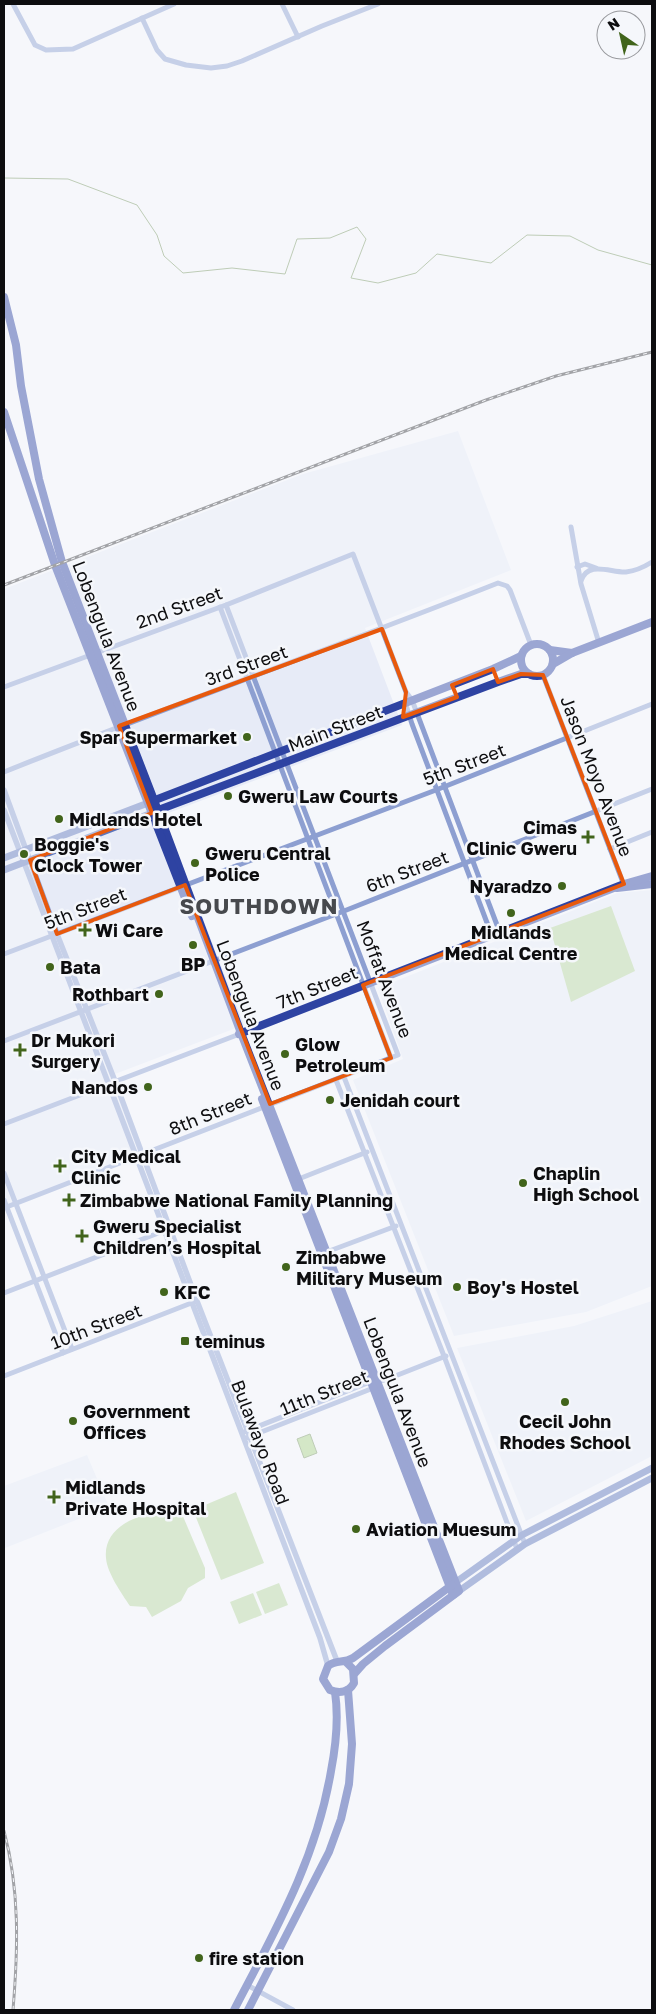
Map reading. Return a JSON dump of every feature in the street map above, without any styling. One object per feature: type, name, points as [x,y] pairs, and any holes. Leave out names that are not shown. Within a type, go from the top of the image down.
[{"type":"highway","name":"Lobengula Avenue","points":[[4,297],[16,345],[30,435],[46,510],[93,653]]},
{"type":"highway","name":"Lobengula Avenue","points":[[4,412],[56,565],[122,725],[239,1034],[377,1383],[456,1593]]},
{"type":"highway","points":[[543,675],[553,664],[572,653],[652,622]]},
{"type":"highway","points":[[531,645],[542,644],[550,650],[572,653]]},
{"type":"highway","name":"Main Street","points":[[151,801],[493,669],[521,656],[527,647],[531,645]]},
{"type":"highway","points":[[550,650],[553,664]]},
{"type":"highway","points":[[521,656],[522,666],[529,674]]},
{"type":"highway","points":[[493,669],[498,682]]},
{"type":"highway","name":"Main Street","points":[[155,812],[498,682],[522,674],[543,675]]},
{"type":"highway","points":[[452,685],[457,697]]},
{"type":"highway","points":[[363,719],[368,732]]},
{"type":"highway","points":[[321,735],[325,748]]},
{"type":"highway","points":[[235,769],[239,780]]},
{"type":"highway","points":[[200,782],[204,794]]},
{"type":"highway","name":"7th Street","points":[[625,886],[652,876]]},
{"type":"highway","name":"7th Street","points":[[239,1034],[614,888],[652,884]]},
{"type":"highway","points":[[346,1662],[452,1584]]},
{"type":"highway","points":[[355,1673],[346,1662],[337,1661],[328,1666],[323,1679],[327,1687],[335,1692],[339,1693],[348,1690],[354,1682],[355,1673],[363,1664],[456,1593]]},
{"type":"highway","points":[[248,2010],[329,1852],[340,1819],[349,1784],[352,1744],[348,1690]]},
{"type":"highway","points":[[234,2010],[296,1889],[326,1803],[336,1747],[337,1718],[335,1692]]},
{"type":"main road","points":[[4,858],[151,801]]},
{"type":"main road","points":[[4,870],[155,812]]},
{"type":"main road","points":[[452,1584],[513,1541],[652,1468]]},
{"type":"main road","points":[[456,1593],[525,1544],[652,1478]]},
{"type":"street","points":[[12,4],[34,45],[46,50],[63,51],[81,47],[174,4]]},
{"type":"street","points":[[282,4],[298,37]]},
{"type":"street","points":[[142,18],[156,50],[170,62],[218,68],[234,64],[378,4]]},
{"type":"street","points":[[571,526],[581,584],[599,643]]},
{"type":"street","name":"2nd Street","points":[[4,687],[223,606],[353,554],[382,628]]},
{"type":"street","points":[[577,567],[585,564],[596,568],[627,572],[652,562]]},
{"type":"street","points":[[581,584],[584,574],[596,568]]},
{"type":"street","name":"3rd Street","points":[[4,772],[122,725],[254,677],[498,582],[507,586],[510,590],[531,645]]},
{"type":"street","name":"Moffat Avenue","points":[[223,606],[254,677],[306,838],[336,914],[398,1055]]},
{"type":"street","name":"Moffat Avenue","points":[[223,606],[248,679],[279,752]]},
{"type":"street","points":[[382,628],[406,692],[436,790],[492,936]]},
{"type":"street","name":"Jason Moyo Avenue","points":[[543,675],[625,886]]},
{"type":"street","name":"5th Street","points":[[4,954],[436,790],[652,704]]},
{"type":"street","points":[[412,714],[444,786],[500,933]]},
{"type":"street","name":"Moffat Avenue","points":[[283,764],[315,835],[344,911],[391,1058]]},
{"type":"street","name":"6th Street","points":[[4,1041],[344,911],[652,789]]},
{"type":"street","points":[[4,790],[23,851]]},
{"type":"street","points":[[4,810],[23,851],[54,935],[115,1081],[139,1156]]},
{"type":"street","points":[[610,849],[652,832]]},
{"type":"street","points":[[84,1010],[108,1084],[139,1156]]},
{"type":"street","name":"7th Street","points":[[4,1124],[239,1034]]},
{"type":"street","name":"8th Street","points":[[5,1207],[398,1055]]},
{"type":"street","points":[[344,1077],[525,1544]]},
{"type":"street","points":[[336,1080],[517,1549]]},
{"type":"street","points":[[296,1180],[372,1150]]},
{"type":"street","name":"Bulawayo Road","points":[[139,1156],[170,1228],[194,1302],[242,1436],[320,1638],[328,1666]]},
{"type":"street","name":"Bulawayo Road","points":[[139,1156],[164,1230],[250,1433],[337,1661]]},
{"type":"street","points":[[4,1173],[72,1349]]},
{"type":"street","points":[[379,1189],[386,1186]]},
{"type":"street","points":[[4,1200],[5,1207],[62,1353]]},
{"type":"street","points":[[325,1253],[401,1224]]},
{"type":"street","points":[[4,1293],[170,1228]]},
{"type":"street","points":[[420,1295],[428,1292]]},
{"type":"street","name":"10th Street","points":[[4,1376],[194,1302]]},
{"type":"street","name":"11th Street","points":[[242,1436],[452,1354]]},
{"type":"street","points":[[495,1491],[503,1487]]},
{"type":"street","points":[[320,1638],[327,1634]]},
{"type":"street","points":[[247,1985],[294,2010]]},
{"type":"highlighted area","points":[[382,629],[406,692],[403,717],[457,697],[452,685],[493,669],[498,682],[521,674],[543,675],[624,884],[363,985],[391,1058],[270,1104],[185,885],[57,934],[30,860],[152,813],[119,726]]},
{"type":"shaded area","points":[[458,431],[511,570],[365,628],[402,725],[163,815],[244,1025],[115,1074],[144,1155],[4,1206],[4,589],[303,474]]},
{"type":"shaded area","name":"Chaplin High School","points":[[652,890],[652,1286],[586,1312],[454,1336],[353,1080],[403,1059],[378,988],[617,893]]},
{"type":"shaded area","points":[[611,906],[635,971],[571,1002],[550,928]]},
{"type":"shaded area","name":"Cecil John Rhodes School","points":[[652,1301],[652,1456],[526,1521],[457,1348],[574,1326]]},
{"type":"shaded area","points":[[310,1434],[317,1453],[304,1458],[297,1439]]},
{"type":"shaded area","name":"Midlands Private Hospital","points":[[87,1455],[109,1507],[5,1548],[4,1486]]},
{"type":"shaded area","points":[[236,1492],[264,1563],[221,1580],[193,1510]]},
{"type":"shaded area","points":[[158,1513],[170,1518],[182,1514],[205,1568],[205,1578],[188,1588],[181,1601],[152,1617],[146,1607],[130,1606],[123,1596],[109,1570],[106,1548],[109,1539],[122,1525],[139,1517]]},
{"type":"shaded area","points":[[279,1583],[288,1605],[265,1614],[256,1592]]},
{"type":"shaded area","points":[[253,1593],[262,1615],[239,1624],[230,1602]]},
{"type":"waterway","points":[[4,178],[68,179],[137,205],[157,235],[164,256],[183,273],[232,268],[285,274],[297,239],[330,238],[357,227],[366,239],[351,278],[378,283],[416,273],[437,254],[491,263],[527,235],[570,236],[598,250],[652,265]]},
{"type":"railway","points":[[4,585],[486,400],[556,376],[652,352]]},
{"type":"railway","points":[[4,1831],[13,1876],[15,1898],[17,1942],[13,2010]]},
{"type":"place","name":"Spar Supermarket","points":[[247,737]]},
{"type":"place","name":"Gweru Law Courts","points":[[228,796]]},
{"type":"place","name":"Midlands Hotel","points":[[59,819]]},
{"type":"place","name":"Cimas Clinic Gweru","points":[[588,837]]},
{"type":"place","name":"Boggie's Clock Tower","points":[[24,854]]},
{"type":"place","name":"Gweru Central Police","points":[[195,863]]},
{"type":"place","name":"Nyaradzo","points":[[562,886]]},
{"type":"place","name":"Midlands Medical Centre","points":[[511,913]]},
{"type":"place","name":"Wi Care","points":[[85,930]]},
{"type":"place","name":"BP","points":[[193,945]]},
{"type":"place","name":"Bata","points":[[50,967]]},
{"type":"place","name":"Rothbart","points":[[159,994]]},
{"type":"place","name":"Dr Mukori Surgery","points":[[20,1050]]},
{"type":"place","name":"Glow Petroleum","points":[[285,1054]]},
{"type":"place","name":"Nandos","points":[[148,1087]]},
{"type":"place","name":"Jenidah court","points":[[330,1100]]},
{"type":"place","name":"City Medical Clinic","points":[[60,1166]]},
{"type":"place","name":"Chaplin High School","points":[[523,1183]]},
{"type":"place","name":"Zimbabwe National Family Planning","points":[[69,1200]]},
{"type":"place","name":"Gweru Specialist Children’s Hospital","points":[[82,1236]]},
{"type":"place","name":"Zimbabwe Military Museum","points":[[286,1267]]},
{"type":"place","name":"Boy's Hostel","points":[[457,1287]]},
{"type":"place","name":"KFC","points":[[164,1292]]},
{"type":"place","name":"teminus","points":[[185,1341]]},
{"type":"place","name":"Cecil John Rhodes School","points":[[565,1402]]},
{"type":"place","name":"Government Offices","points":[[73,1421]]},
{"type":"place","name":"Midlands Private Hospital","points":[[54,1497]]},
{"type":"place","name":"Aviation Muesum","points":[[356,1529]]},
{"type":"place","name":"fire station","points":[[199,1958]]},
{"type":"district","name":"SOUTHDOWN","points":[[259,905]]}]
